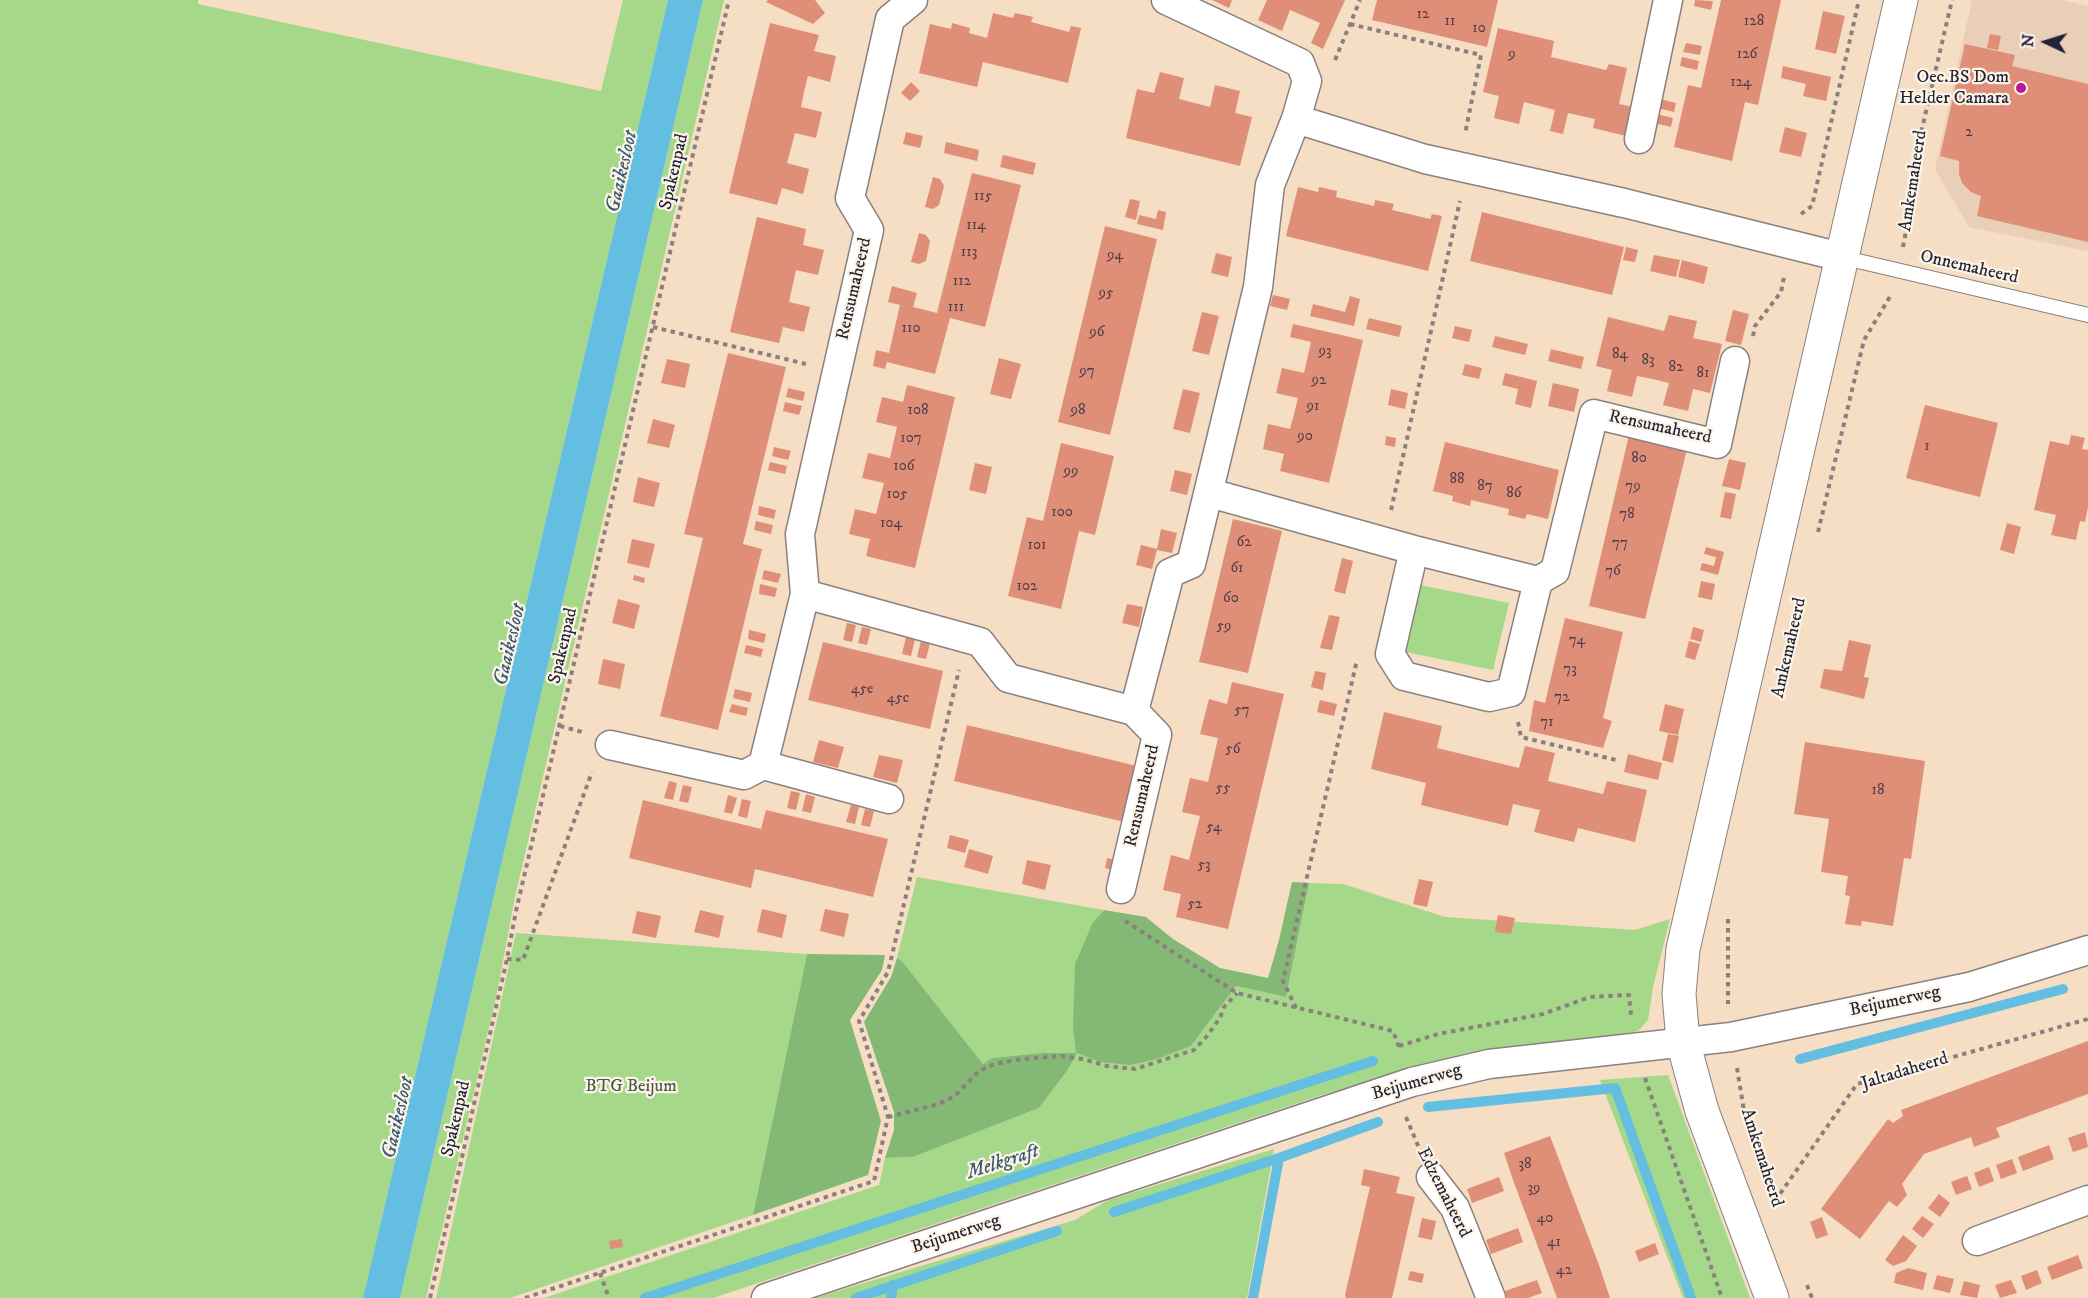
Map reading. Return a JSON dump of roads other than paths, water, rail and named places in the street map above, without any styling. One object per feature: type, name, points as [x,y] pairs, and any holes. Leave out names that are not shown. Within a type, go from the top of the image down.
[{"type":"street","name":"Rensumaheerd","points":[[763,765],[805,594],[800,534],[869,230],[850,198],[890,19],[913,0]]},
{"type":"street","points":[[805,594],[966,637],[980,642],[1008,678],[1134,711],[1170,573],[1191,564],[1210,494],[1258,287],[1270,185],[1296,119],[1307,81],[1300,63],[1166,0]]},
{"type":"street","points":[[1639,139],[1668,0]]},
{"type":"street","name":"Amkemaheerd","points":[[1772,1298],[1702,1111],[1683,1042],[1679,994],[1683,949],[1901,0]]},
{"type":"street","points":[[1296,119],[1425,159],[1624,203],[1841,257]]},
{"type":"street","name":"Rensumaheerd","points":[[1538,581],[1555,571],[1594,414],[1717,444],[1735,361]]},
{"type":"street","points":[[1210,494],[1414,550],[1538,581],[1511,692],[1489,697],[1425,681],[1404,675],[1394,662],[1390,654],[1414,550]]},
{"type":"street","name":"Rensumaheerd","points":[[1122,889],[1157,735],[1134,711]]},
{"type":"street","points":[[598,739],[744,775],[763,765],[889,799]]},
{"type":"street","name":"Beijumerweg","points":[[766,1298],[1403,1085],[1489,1064],[1731,1037],[1969,987],[2088,950]]},
{"type":"street","name":"Edzemaheerd","points":[[1431,1177],[1455,1208],[1491,1298]]},
{"type":"street","points":[[1977,1241],[2088,1200]]},
{"type":"lane","name":"Onnemaheerd","points":[[1841,257],[2088,315]]},
{"type":"water","points":[[668,0],[703,0],[400,1298],[363,1298]]},
{"type":"waterway","points":[[1800,1059],[2063,989]]},
{"type":"waterway","name":"Melkgraft","points":[[645,1298],[1373,1061]]},
{"type":"waterway","points":[[1428,1107],[1615,1088],[1691,1298]]},
{"type":"waterway","points":[[1114,1212],[1279,1158],[1378,1122]]},
{"type":"waterway","points":[[1253,1298],[1279,1158]]},
{"type":"waterway","points":[[856,1298],[1057,1231]]},
{"type":"waterway","points":[[891,1298],[893,1285]]},
{"type":"place","name":"Oec.BS Dom Helder Camara","points":[[2021,88]]},
{"type":"water label","name":"Gaaikesloot","points":[[623,172]]},
{"type":"water label","name":"Gaaikesloot","points":[[511,645]]},
{"type":"water label","name":"Gaaikesloot","points":[[399,1118]]},
{"type":"park label","name":"BTG Beijum","points":[[631,1087]]}]
